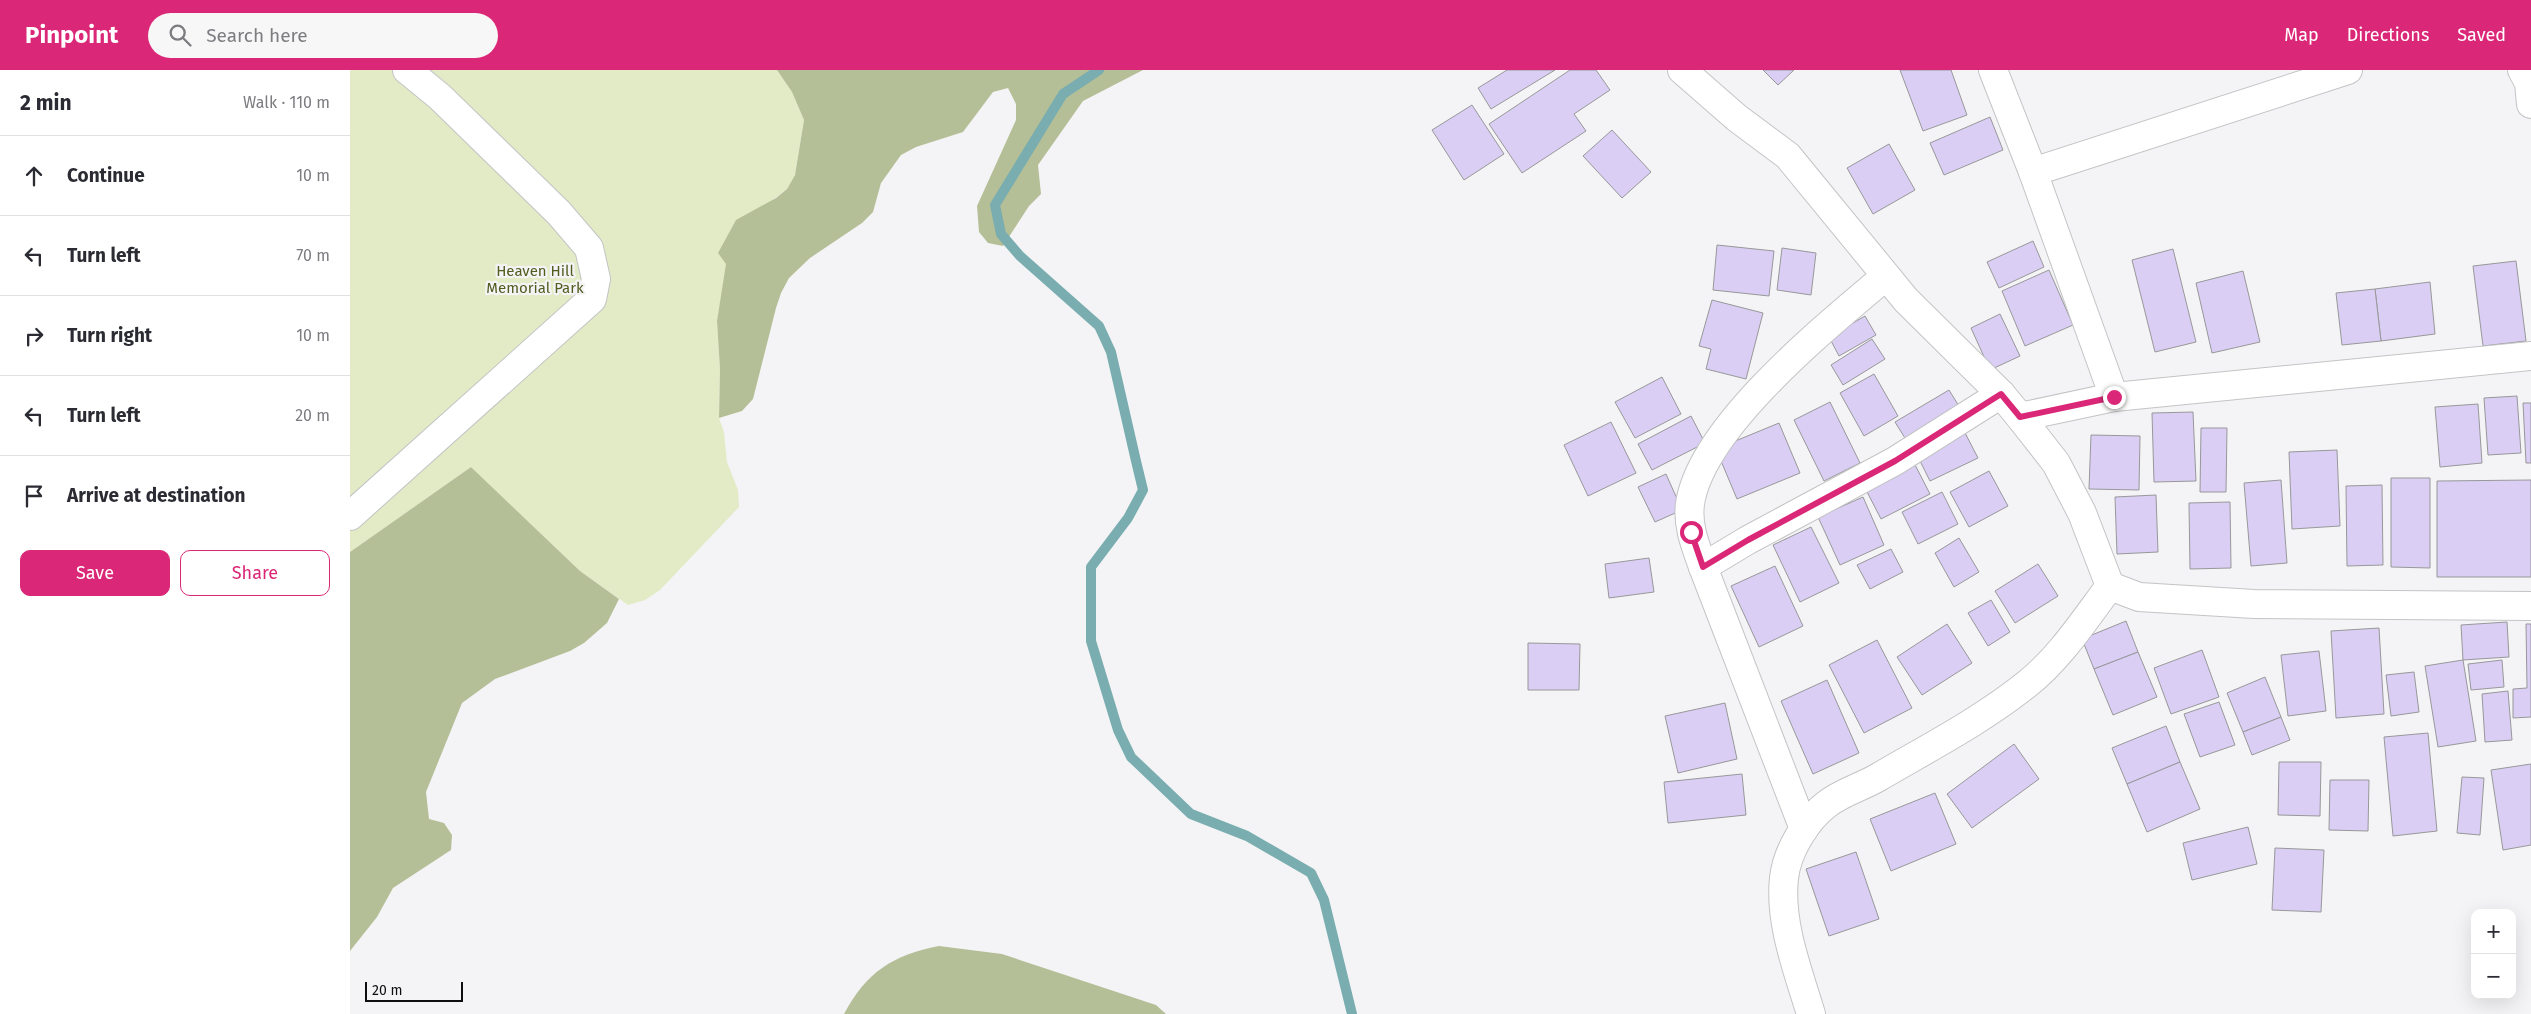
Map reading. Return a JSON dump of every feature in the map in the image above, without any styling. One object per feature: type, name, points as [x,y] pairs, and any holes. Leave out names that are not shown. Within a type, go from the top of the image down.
[{"type":"street","points":[[350,516],[592,299],[596,279],[589,248],[559,213],[440,97],[407,70]]},
{"type":"street","points":[[1682,70],[1737,118],[1788,156],[1906,300],[2001,394],[2060,471],[2082,513],[2110,586],[2139,597],[2254,604],[2531,606]]},
{"type":"street","points":[[1993,70],[2033,172],[2114,397]]},
{"type":"street","points":[[2033,172],[2348,70]]},
{"type":"street","points":[[2522,70],[2528,84],[2531,104]]},
{"type":"street","points":[[1804,829],[1703,567],[1691,532],[1690,506],[1696,480],[1710,452],[1756,396],[1794,356],[1886,276]]},
{"type":"street","points":[[2020,417],[2114,397],[2531,356]]},
{"type":"street","points":[[1703,567],[1748,540],[1895,461],[2001,394]]},
{"type":"street","points":[[1811,1014],[1790,946],[1785,910],[1784,878],[1792,851],[1804,829],[1827,804],[1969,725],[2029,683],[2069,640],[2110,586]]},
{"type":"green space","name":"Heaven Hill Memorial Park","points":[[350,70],[777,70],[792,92],[804,120],[795,175],[787,189],[763,207],[727,264],[717,321],[720,369],[719,418],[724,432],[727,462],[738,490],[739,507],[660,590],[645,600],[628,605],[580,571],[471,467],[350,552]]},
{"type":"green space","points":[[777,70],[1143,70],[1083,101],[1038,165],[1041,194],[1029,206],[1003,246],[988,243],[979,232],[977,206],[1016,120],[1016,104],[1008,88],[993,92],[963,132],[916,147],[901,155],[881,183],[873,212],[862,223],[810,258],[789,278],[776,308],[753,399],[742,411],[719,418],[720,369],[717,321],[726,264],[718,253],[736,220],[776,198],[787,189],[795,175],[804,120],[792,92]]},
{"type":"green space","points":[[471,467],[580,571],[619,599],[607,623],[584,643],[570,651],[495,679],[462,703],[426,792],[429,819],[444,823],[452,835],[451,850],[393,888],[377,917],[350,951],[350,552]]},
{"type":"green space","points":[[939,946],[1002,954],[1156,1005],[1166,1014],[844,1014],[862,987],[882,968],[895,960]]},
{"type":"building","points":[[1507,70],[1555,70],[1491,109],[1478,88]]},
{"type":"building","points":[[1570,70],[1596,70],[1610,90],[1574,114],[1586,131],[1522,173],[1489,124]]},
{"type":"building","points":[[1763,70],[1794,70],[1778,85]]},
{"type":"building","points":[[1900,70],[1951,70],[1967,115],[1923,131]]},
{"type":"building","points":[[1472,105],[1504,154],[1464,180],[1432,130]]},
{"type":"building","points":[[1990,117],[2003,150],[1944,175],[1930,143]]},
{"type":"building","points":[[1612,130],[1651,172],[1622,198],[1583,156]]},
{"type":"building","points":[[1889,144],[1915,190],[1873,214],[1847,168]]},
{"type":"building","points":[[2033,241],[2044,267],[1999,288],[1987,262]]},
{"type":"building","points":[[1717,245],[1774,251],[1769,296],[1713,290]]},
{"type":"building","points":[[1782,248],[1816,253],[1811,295],[1777,290]]},
{"type":"building","points":[[2173,249],[2196,342],[2155,352],[2132,260]]},
{"type":"building","points":[[2516,261],[2526,341],[2483,346],[2473,266]]},
{"type":"building","points":[[2049,270],[2073,325],[2025,346],[2002,291]]},
{"type":"building","points":[[2243,271],[2260,342],[2212,353],[2196,283]]},
{"type":"building","points":[[2430,282],[2435,334],[2381,341],[2375,289]]},
{"type":"building","points":[[2375,289],[2381,341],[2342,345],[2336,293]]},
{"type":"building","points":[[1712,300],[1763,313],[1746,379],[1706,369],[1711,349],[1699,346]]},
{"type":"building","points":[[2000,314],[2020,356],[1990,370],[1971,328]]},
{"type":"building","points":[[1865,316],[1876,335],[1839,356],[1829,337]]},
{"type":"building","points":[[1872,339],[1885,359],[1843,385],[1831,365]]},
{"type":"building","points":[[1874,374],[1898,416],[1864,436],[1840,393]]},
{"type":"building","points":[[1662,377],[1681,414],[1635,438],[1615,402]]},
{"type":"building","points":[[1949,390],[1962,411],[1908,443],[1895,422]]},
{"type":"building","points":[[2517,396],[2521,453],[2488,455],[2484,398]]},
{"type":"building","points":[[1830,402],[1860,463],[1824,481],[1794,420]]},
{"type":"building","points":[[2523,403],[2531,403],[2531,463],[2526,463]]},
{"type":"building","points":[[2478,404],[2482,463],[2440,467],[2435,407]]},
{"type":"building","points":[[2193,412],[2196,481],[2154,482],[2152,413]]},
{"type":"building","points":[[1691,416],[1705,443],[1652,470],[1638,444]]},
{"type":"building","points":[[1611,422],[1636,473],[1588,496],[1564,445]]},
{"type":"building","points":[[1779,423],[1800,473],[1737,499],[1716,449]]},
{"type":"building","points":[[1962,427],[1978,458],[1930,481],[1915,451]]},
{"type":"building","points":[[2201,428],[2227,428],[2226,492],[2200,492]]},
{"type":"building","points":[[2091,435],[2140,436],[2139,490],[2089,489]]},
{"type":"building","points":[[2337,450],[2340,526],[2292,529],[2289,452]]},
{"type":"building","points":[[1912,459],[1930,494],[1881,519],[1863,484]]},
{"type":"building","points":[[1989,471],[2008,506],[1969,527],[1950,492]]},
{"type":"building","points":[[1666,474],[1682,510],[1655,522],[1638,487]]},
{"type":"building","points":[[2391,478],[2430,478],[2430,568],[2391,567]]},
{"type":"building","points":[[2281,480],[2287,563],[2251,566],[2244,483]]},
{"type":"building","points":[[2531,480],[2531,577],[2437,577],[2437,481]]},
{"type":"building","points":[[2382,485],[2383,565],[2347,566],[2346,486]]},
{"type":"building","points":[[1942,492],[1958,524],[1918,544],[1902,512]]},
{"type":"building","points":[[2156,495],[2158,552],[2117,554],[2115,497]]},
{"type":"building","points":[[1863,497],[1884,545],[1840,565],[1818,517]]},
{"type":"building","points":[[2230,502],[2231,568],[2190,569],[2189,503]]},
{"type":"building","points":[[1811,527],[1839,583],[1800,602],[1773,545]]},
{"type":"building","points":[[1959,538],[1979,572],[1954,587],[1935,553]]},
{"type":"building","points":[[1891,549],[1903,572],[1870,589],[1857,565]]},
{"type":"building","points":[[1649,558],[1654,592],[1609,598],[1605,564]]},
{"type":"building","points":[[2038,564],[2058,596],[2015,623],[1995,591]]},
{"type":"building","points":[[1775,566],[1803,626],[1759,647],[1731,586]]},
{"type":"building","points":[[1991,600],[2010,632],[1988,646],[1968,613]]},
{"type":"building","points":[[2126,621],[2138,652],[2094,669],[2082,639]]},
{"type":"building","points":[[2507,622],[2509,657],[2463,660],[2461,625]]},
{"type":"building","points":[[1947,624],[1972,663],[1922,695],[1897,657]]},
{"type":"building","points":[[2526,624],[2531,624],[2531,717],[2513,718],[2513,689],[2527,688]]},
{"type":"building","points":[[2379,628],[2384,714],[2336,718],[2331,631]]},
{"type":"building","points":[[1877,640],[1912,708],[1864,733],[1829,665]]},
{"type":"building","points":[[1528,643],[1580,644],[1579,690],[1528,690]]},
{"type":"building","points":[[2202,650],[2219,697],[2171,714],[2154,668]]},
{"type":"building","points":[[2319,651],[2326,711],[2288,716],[2281,655]]},
{"type":"building","points":[[2138,652],[2157,697],[2113,715],[2094,669]]},
{"type":"building","points":[[2463,660],[2476,741],[2438,747],[2425,666]]},
{"type":"building","points":[[2502,660],[2504,687],[2471,690],[2468,664]]},
{"type":"building","points":[[2414,672],[2419,712],[2391,716],[2386,675]]},
{"type":"building","points":[[2265,677],[2281,717],[2243,732],[2227,693]]},
{"type":"building","points":[[1827,680],[1859,753],[1813,774],[1781,701]]},
{"type":"building","points":[[2508,691],[2512,740],[2485,742],[2482,694]]},
{"type":"building","points":[[2219,702],[2235,745],[2200,757],[2184,714]]},
{"type":"building","points":[[1725,703],[1737,759],[1678,773],[1665,716]]},
{"type":"building","points":[[2281,717],[2290,740],[2252,755],[2243,732]]},
{"type":"building","points":[[2166,726],[2180,762],[2127,784],[2112,748]]},
{"type":"building","points":[[2428,733],[2437,831],[2393,836],[2384,737]]},
{"type":"building","points":[[2014,744],[2039,779],[1972,828],[1947,794]]},
{"type":"building","points":[[2180,762],[2200,809],[2147,832],[2127,784]]},
{"type":"building","points":[[2279,762],[2321,762],[2320,816],[2278,815]]},
{"type":"building","points":[[2531,764],[2531,845],[2503,850],[2491,770]]},
{"type":"building","points":[[1742,774],[1746,815],[1668,823],[1664,782]]},
{"type":"building","points":[[2462,777],[2484,778],[2480,835],[2457,833]]},
{"type":"building","points":[[2330,780],[2369,780],[2368,831],[2329,830]]},
{"type":"building","points":[[1935,793],[1956,844],[1891,871],[1870,819]]},
{"type":"building","points":[[2248,827],[2257,864],[2192,880],[2183,843]]},
{"type":"building","points":[[2275,848],[2324,850],[2321,912],[2272,910]]},
{"type":"building","points":[[1856,852],[1879,919],[1829,936],[1806,869]]},
{"type":"waterway","points":[[1099,70],[1063,94],[995,205],[1001,234],[1020,256],[1099,326],[1111,352],[1143,490],[1128,518],[1091,567],[1091,641],[1118,730],[1131,757],[1191,814],[1247,836],[1311,873],[1324,900],[1352,1014]]},
{"type":"route","points":[[1691,532],[1703,567],[1748,540],[1895,461],[2001,394],[2020,417],[2114,397]]}]
